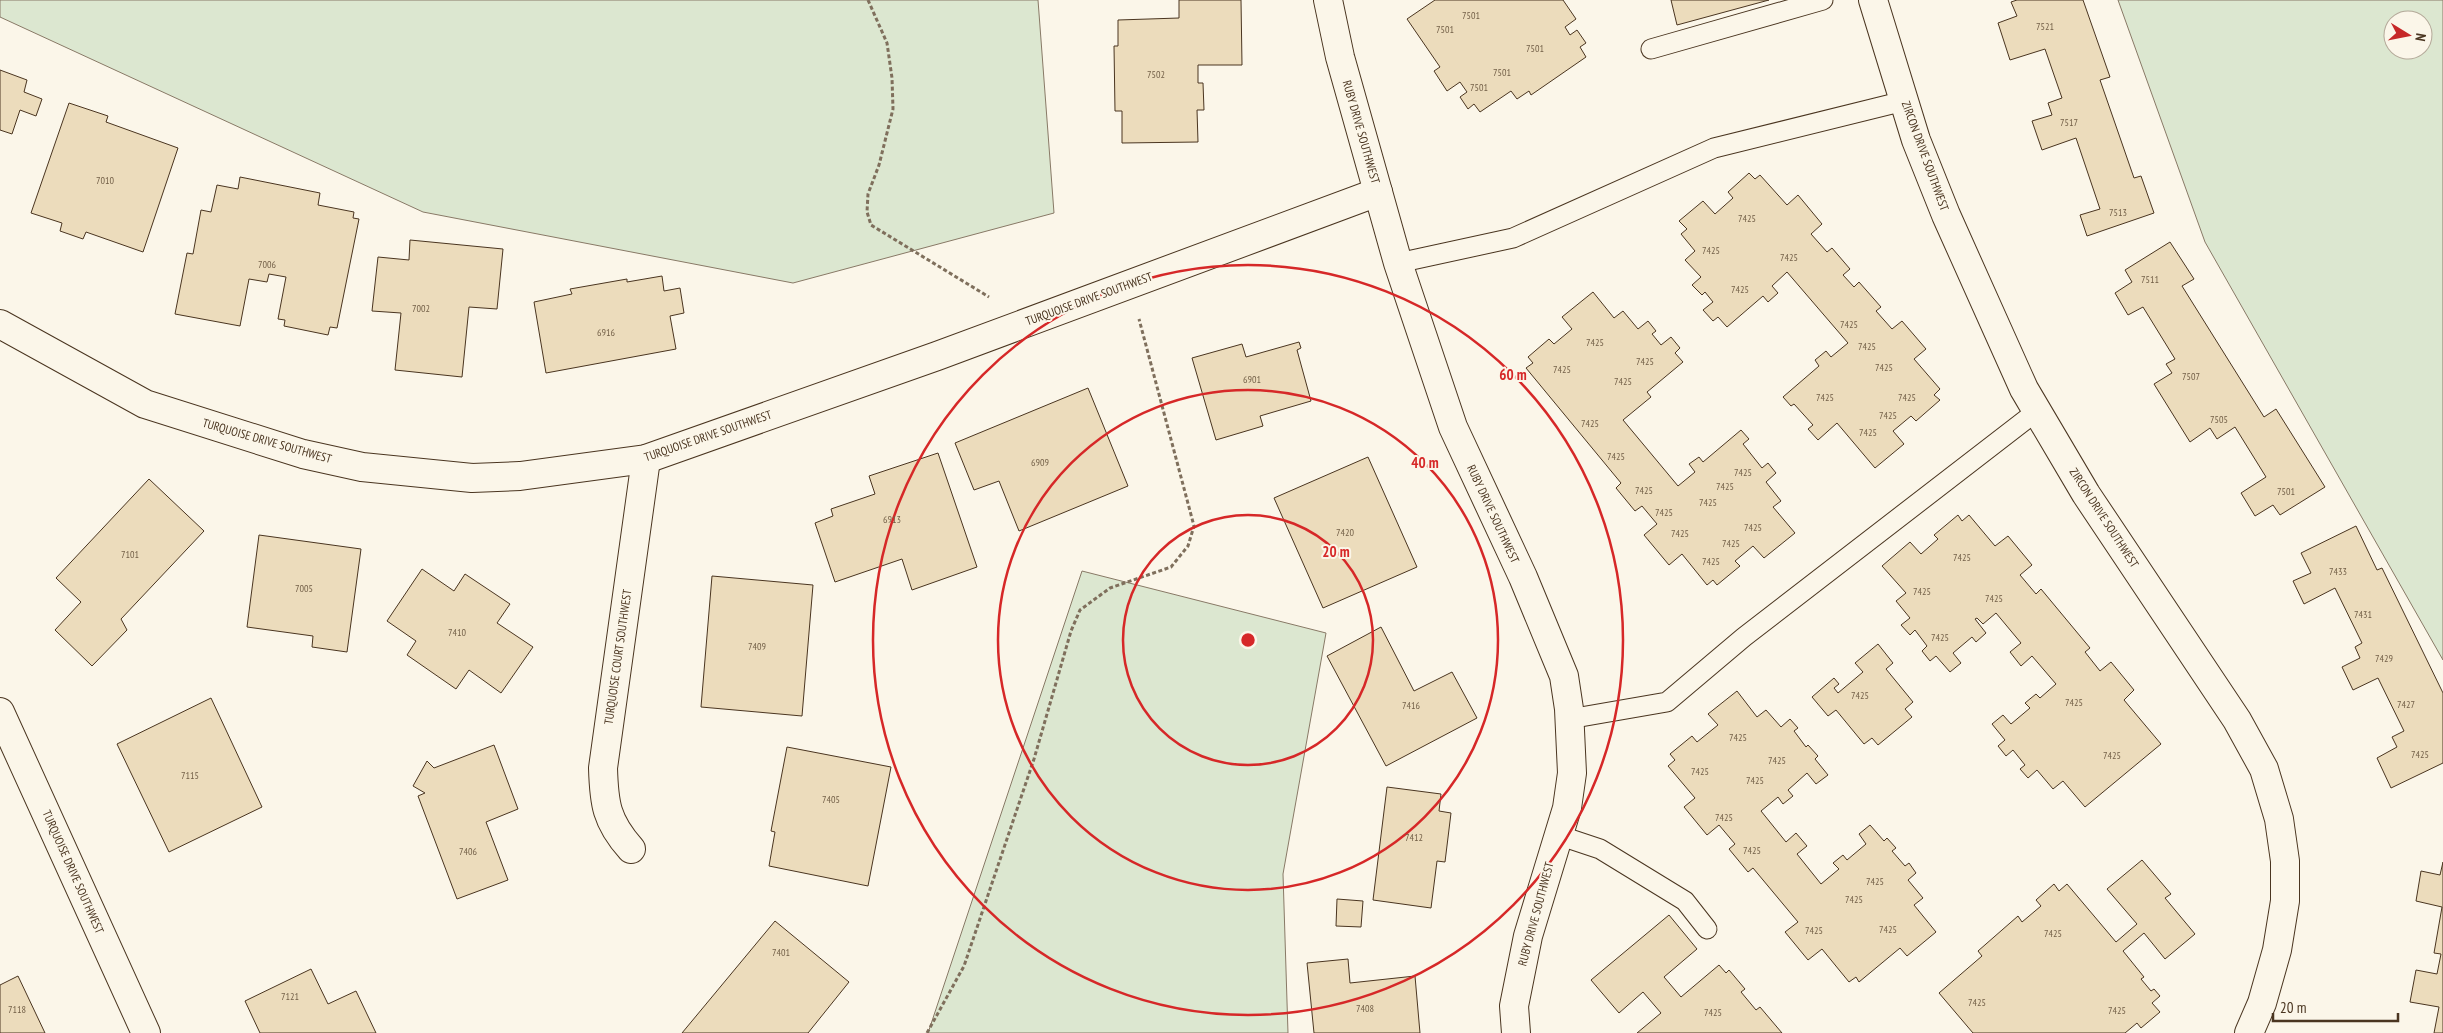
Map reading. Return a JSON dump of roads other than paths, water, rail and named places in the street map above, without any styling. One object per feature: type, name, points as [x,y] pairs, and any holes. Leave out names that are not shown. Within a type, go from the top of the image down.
[{"type":"street","name":"RUBY DRIVE SOUTHWEST","points":[[1328,0],[1340,57],[1398,264],[1452,427],[1523,577],[1564,676],[1572,773],[1567,808],[1528,936],[1514,1006],[1516,1033]]},
{"type":"street","name":"ZIRCON DRIVE SOUTHWEST","points":[[1873,0],[1904,101],[1946,215],[2024,389],[2086,494],[2237,720],[2264,769],[2279,819],[2285,861],[2285,901],[2277,950],[2262,1003],[2249,1033]]},
{"type":"street","name":"TURQUOISE DRIVE SOUTHWEST","points":[[0,324],[145,404],[302,454],[353,465],[472,478],[520,476],[646,459],[1031,321],[1378,192]]},
{"type":"street","name":"TURQUOISE COURT SOUTHWEST","points":[[631,848],[616,832],[604,800],[602,768],[646,459]]},
{"type":"street","name":"TURQUOISE DRIVE SOUTHWEST","points":[[0,712],[146,1033]]},
{"type":"lane","points":[[1650,49],[1823,0]]},
{"type":"lane","points":[[1398,264],[1513,238],[1714,148],[1904,101]]},
{"type":"lane","points":[[1569,719],[1667,702],[1744,637],[2037,411]]},
{"type":"lane","points":[[1558,835],[1600,849],[1685,901],[1707,929]]}]
